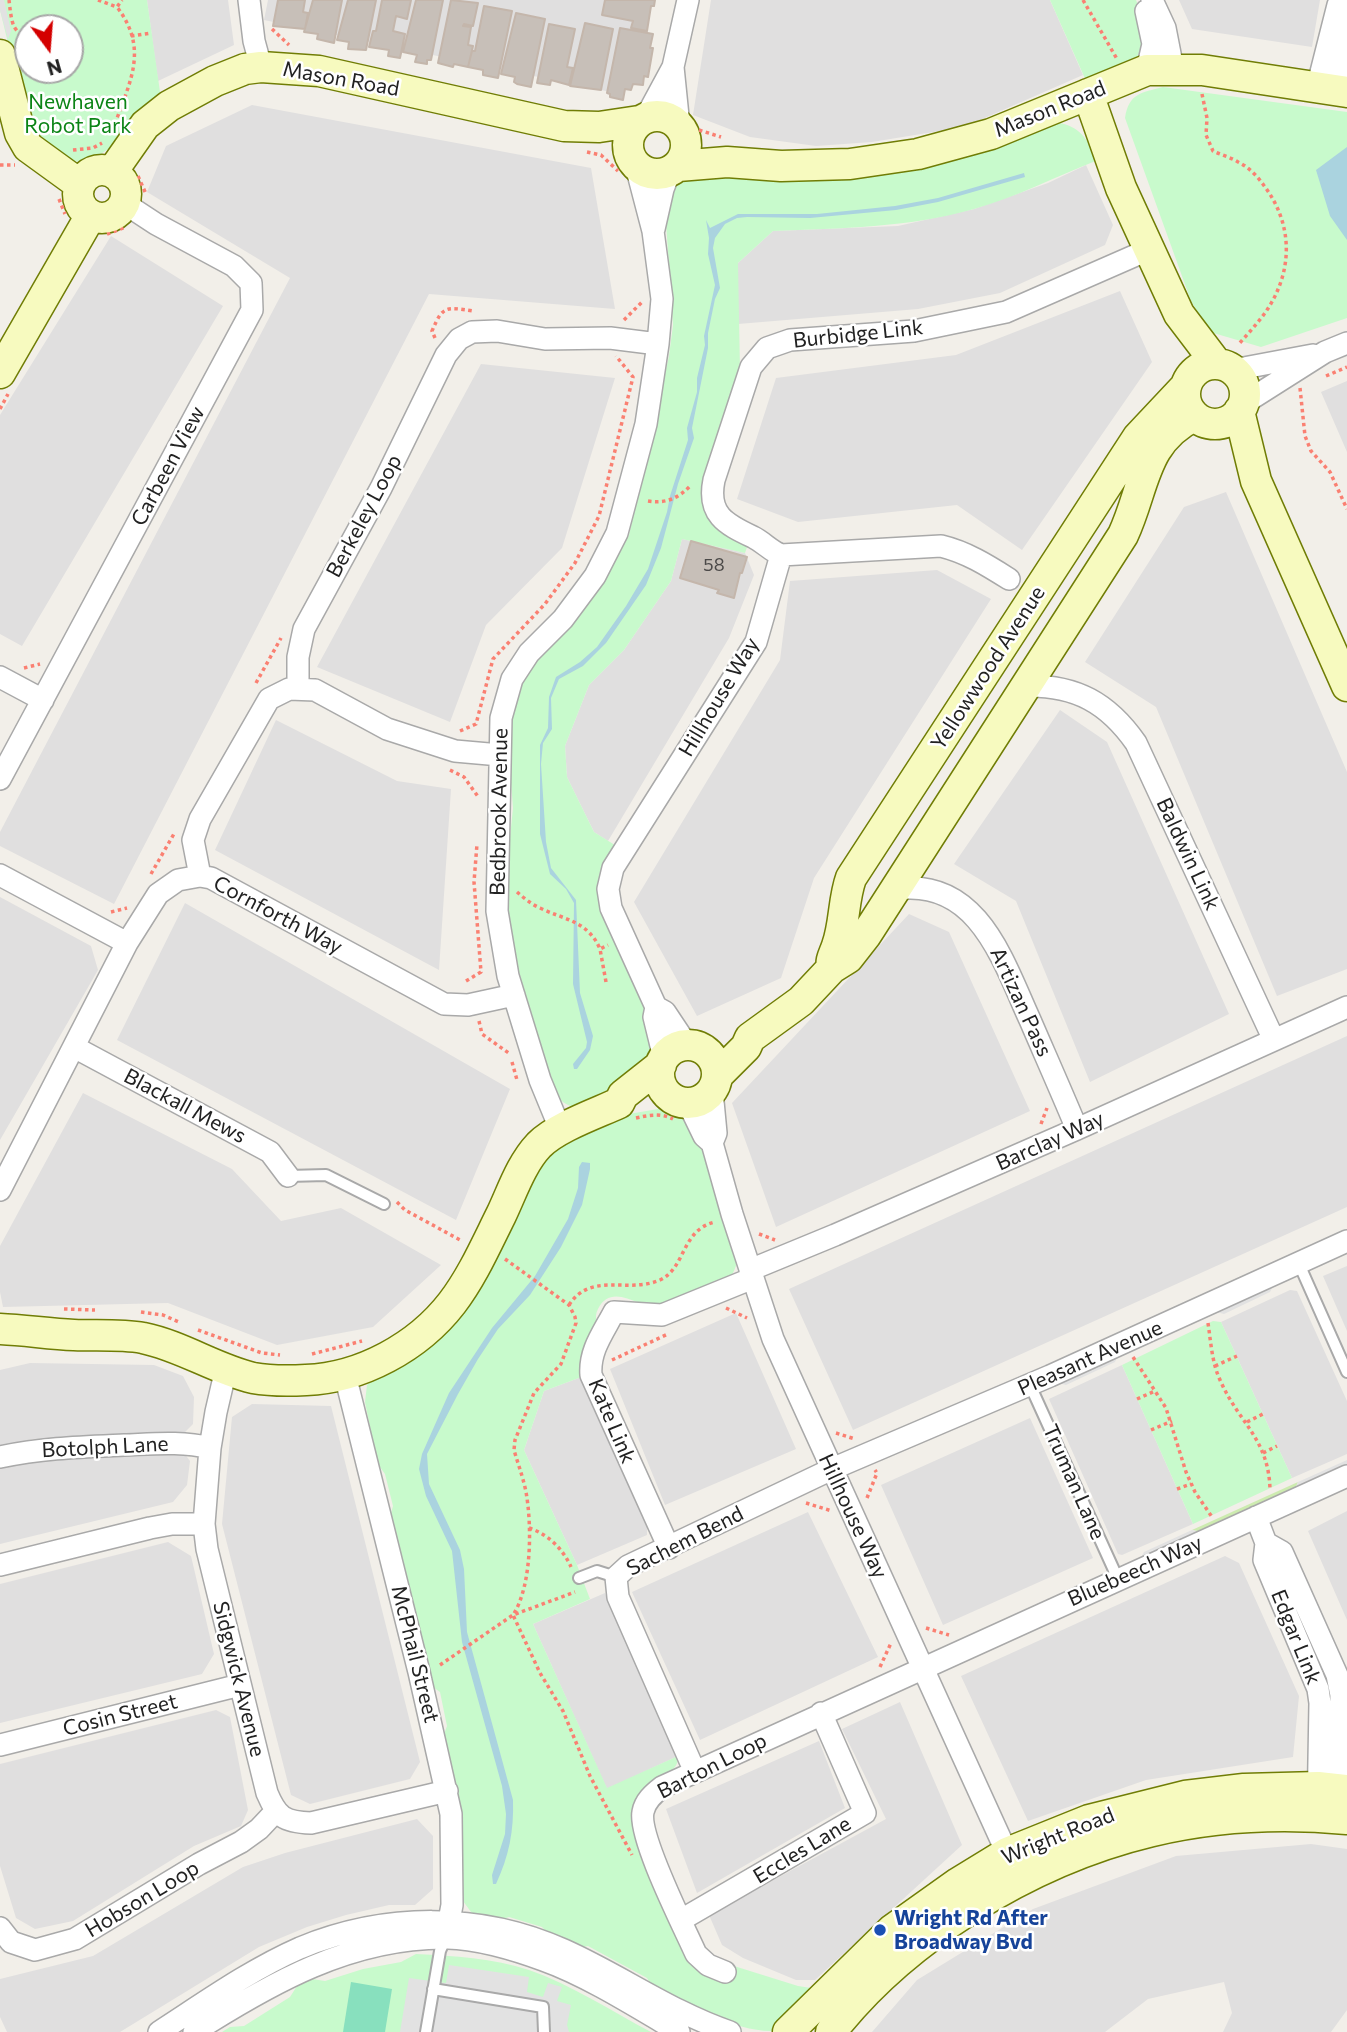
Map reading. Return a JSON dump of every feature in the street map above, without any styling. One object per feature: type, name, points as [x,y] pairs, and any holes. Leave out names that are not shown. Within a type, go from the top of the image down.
[{"type":"street","points":[[249,0],[254,41],[261,67]]},
{"type":"street","points":[[673,67],[686,127],[686,151],[674,169],[652,174],[630,167],[628,139],[673,67],[688,0]]},
{"type":"street","points":[[1143,0],[1160,69]]},
{"type":"street","points":[[1152,0],[1165,28],[1160,69]]},
{"type":"street","points":[[1335,90],[1338,5],[1342,0]]},
{"type":"street","points":[[1335,90],[1347,18]]},
{"type":"street","points":[[0,373],[78,216],[80,205],[78,197],[66,188],[33,151],[10,136],[11,57]]},
{"type":"street","name":"Mason Road","points":[[124,171],[134,137],[169,106],[215,81],[246,69],[261,67],[319,71],[570,137],[630,167]]},
{"type":"street","name":"Mason Road","points":[[674,169],[715,163],[781,166],[850,164],[918,154],[991,134],[1160,69],[1202,70],[1335,90]]},
{"type":"street","points":[[1079,98],[1179,314],[1188,408],[1232,450],[1256,481]]},
{"type":"street","points":[[642,119],[664,116],[686,127]]},
{"type":"street","name":"Mason Road","points":[[570,137],[599,127],[642,119]]},
{"type":"street","name":"Mason Road","points":[[686,127],[752,163]]},
{"type":"street","name":"Bedbrook Avenue","points":[[561,1130],[540,1080],[508,975],[497,911],[501,718],[512,679],[529,653],[563,619],[594,576],[618,533],[646,424],[662,299],[653,231],[630,167]]},
{"type":"street","name":"Bedbrook Avenue","points":[[653,231],[663,189],[674,169]]},
{"type":"street","points":[[66,188],[93,171],[124,171],[124,185],[137,202],[111,216],[78,216]]},
{"type":"street","name":"Carbeen View","points":[[0,779],[252,310],[251,284],[234,266],[156,224],[137,202]]},
{"type":"street","name":"Burbidge Link","points":[[781,555],[756,538],[727,524],[717,512],[712,497],[714,480],[751,367],[767,348],[790,340],[914,331],[1006,312],[1150,249]]},
{"type":"street","points":[[1179,314],[1229,360],[1241,380],[1244,392],[1241,408],[1256,481],[1347,686]]},
{"type":"street","name":"Berkeley Loop","points":[[298,688],[298,657],[304,629],[381,488],[446,355],[459,339],[472,332],[497,331],[545,339],[619,339],[658,344]]},
{"type":"street","points":[[1200,419],[1217,424],[1230,420],[1241,408],[1325,352],[1347,342]]},
{"type":"street","points":[[1187,382],[1197,370],[1206,365],[1229,360],[1325,352]]},
{"type":"street","name":"Yellowwood Avenue","points":[[832,968],[830,961],[842,930],[845,899],[851,878],[1138,437],[1187,382]]},
{"type":"street","name":"Yellowwood Avenue","points":[[0,1329],[140,1337],[175,1346],[253,1378],[275,1381],[309,1380],[340,1362],[376,1363],[406,1346],[450,1306],[478,1260],[532,1153],[542,1142],[561,1130],[622,1112],[629,1105],[687,1079],[720,1049],[740,1038],[750,1038],[801,1001],[832,968],[838,966],[855,950],[923,849],[1123,535],[1144,472],[1154,453],[1166,435],[1180,423],[1200,419]]},
{"type":"street","points":[[781,555],[941,545],[975,558],[1009,579],[1049,575]]},
{"type":"street","name":"Hillhouse Way","points":[[781,555],[756,642],[613,868],[608,889],[611,908],[656,1007],[654,1017],[716,1133],[712,1143],[773,1339],[832,1469],[857,1501],[922,1667],[1014,1866]]},
{"type":"street","points":[[1009,579],[1018,598],[1020,619]]},
{"type":"street","name":"Baldwin Link","points":[[1052,646],[1057,668],[1073,690],[1117,720],[1136,743],[1274,1040]]},
{"type":"street","points":[[7,680],[43,699]]},
{"type":"street","name":"Baldwin Link","points":[[1026,686],[1053,686],[1073,690]]},
{"type":"street","points":[[200,876],[193,840],[200,819],[269,699],[289,689],[315,690],[387,729],[450,750],[500,755]]},
{"type":"street","points":[[961,711],[996,734]]},
{"type":"street","name":"Artizan Pass","points":[[923,849],[923,863],[942,892],[970,914],[994,942],[1077,1129]]},
{"type":"street","points":[[0,875],[127,943]]},
{"type":"street","name":"Cornforth Way","points":[[0,1190],[127,943],[158,894],[178,880],[200,876],[211,878],[444,1004],[474,1004],[514,995]]},
{"type":"street","points":[[897,889],[920,887],[942,892]]},
{"type":"street","name":"Barclay Way","points":[[751,1274],[1347,1007]]},
{"type":"street","name":"Blackall Mews","points":[[74,1047],[270,1152],[288,1176]]},
{"type":"street","name":"Pleasant Avenue","points":[[832,1469],[1030,1385],[1347,1241]]},
{"type":"street","name":"Kate Link","points":[[669,1548],[591,1375],[593,1351],[614,1312],[662,1315],[751,1274]]},
{"type":"street","name":"Yellowwood Avenue","points":[[0,1349],[70,1335]]},
{"type":"street","name":"McPhail Street","points":[[340,1362],[447,1791],[453,1830],[448,1929]]},
{"type":"street","name":"Sidgwick Avenue","points":[[226,1369],[210,1448],[204,1524],[206,1549],[267,1793],[276,1811]]},
{"type":"street","name":"Botolph Lane","points":[[0,1457],[41,1449],[160,1444],[192,1444],[210,1448]]},
{"type":"street","name":"Sachem Bend","points":[[695,1772],[618,1597],[616,1577],[628,1566],[832,1469]]},
{"type":"street","name":"Bluebeech Way","points":[[922,1667],[1347,1475]]},
{"type":"street","name":"Edgar Link","points":[[1256,1517],[1266,1543],[1264,1560],[1318,1689],[1335,1803]]},
{"type":"street","points":[[0,1565],[150,1528],[172,1524],[204,1524]]},
{"type":"street","name":"Barton Loop","points":[[725,1972],[701,1960],[681,1920],[647,1840],[642,1818],[645,1804],[652,1794],[662,1787],[922,1667]]},
{"type":"street","name":"Cosin Street","points":[[0,1745],[240,1685]]},
{"type":"street","name":"Eccles Lane","points":[[681,1920],[865,1813],[821,1713]]},
{"type":"street","name":"Wright Road","points":[[831,2032],[870,1988],[936,1930],[1014,1866],[1089,1820],[1159,1801],[1244,1789],[1335,1803]]},
{"type":"street","points":[[276,1811],[294,1822],[311,1823],[447,1791]]},
{"type":"street","name":"Hobson Loop","points":[[0,1928],[11,1942],[36,1950],[75,1939],[241,1842],[259,1829],[276,1811]]},
{"type":"street","name":"Wright Road","points":[[788,2032],[892,1930],[958,1882],[1014,1866]]},
{"type":"street","points":[[159,2032],[228,1988],[301,1948],[338,1935],[411,1921],[448,1929],[479,1943],[544,1960],[679,2032]]},
{"type":"street","points":[[194,2032],[277,1981],[344,1953],[448,1929],[482,1925],[518,1933],[561,1948],[682,2012],[730,2032]]},
{"type":"lane","points":[[288,1176],[326,1175],[382,1203]]},
{"type":"lane","points":[[1299,1264],[1347,1372]]},
{"type":"lane","name":"Truman Lane","points":[[1030,1385],[1118,1579]]},
{"type":"lane","points":[[578,1579],[597,1571],[616,1577]]},
{"type":"lane","points":[[426,2032],[440,1951],[448,1929]]},
{"type":"lane","points":[[433,1989],[543,2007],[544,2032]]},
{"type":"path","points":[[9,0],[15,28],[21,33],[26,44],[11,57]]},
{"type":"path","points":[[98,0],[117,8],[127,24],[135,53],[133,75],[114,130]]},
{"type":"path","points":[[117,8],[122,0]]},
{"type":"path","points":[[1083,0],[1118,59]]},
{"type":"path","points":[[131,36],[151,33]]},
{"type":"path","points":[[1198,86],[1204,98],[1208,118],[1206,135],[1213,151],[1240,162],[1257,177],[1279,208],[1287,237],[1286,260],[1276,295],[1265,314],[1229,360]]},
{"type":"path","points":[[686,127],[724,138]]},
{"type":"path","points":[[570,137],[601,155],[630,167]]},
{"type":"path","points":[[68,150],[93,148],[107,140]]},
{"type":"path","points":[[0,165],[16,165]]},
{"type":"path","points":[[124,171],[138,179],[137,202]]},
{"type":"path","points":[[66,188],[63,206],[78,216]]},
{"type":"path","points":[[480,799],[464,777],[449,770],[450,736],[476,724],[493,659],[545,604],[575,563],[598,516],[633,377],[616,358],[622,322],[644,301]]},
{"type":"path","points":[[439,348],[432,331],[440,313],[449,308],[475,312]]},
{"type":"path","points":[[1299,382],[1308,444],[1330,472],[1347,509]]},
{"type":"path","points":[[648,501],[671,500],[691,485]]},
{"type":"path","points":[[253,689],[286,628]]},
{"type":"path","points":[[7,680],[21,669],[48,662]]},
{"type":"path","points":[[466,981],[481,972],[474,882],[477,841]]},
{"type":"path","points":[[517,891],[541,909],[582,924],[597,941],[600,949]]},
{"type":"path","points":[[474,1004],[482,1034],[509,1052],[517,1080]]},
{"type":"path","points":[[622,1112],[666,1115],[687,1079]]},
{"type":"path","points":[[1040,1127],[1048,1105],[1046,1099],[1062,1092]]},
{"type":"path","points":[[382,1203],[383,1193],[393,1197],[405,1210],[464,1242]]},
{"type":"path","points":[[569,1305],[575,1295],[592,1286],[648,1284],[668,1276],[692,1236],[709,1223],[717,1221]]},
{"type":"path","points":[[741,1241],[760,1234],[783,1244]]},
{"type":"path","points":[[500,1255],[569,1305],[576,1323],[565,1357],[557,1371],[534,1393],[515,1440],[514,1450],[527,1498],[529,1527],[525,1586],[520,1605],[513,1615]]},
{"type":"path","points":[[724,1308],[747,1318],[764,1312]]},
{"type":"path","points":[[1207,1321],[1215,1366],[1224,1389],[1247,1422],[1263,1453],[1270,1491]]},
{"type":"path","points":[[590,1369],[676,1330]]},
{"type":"path","points":[[340,1362],[364,1340]]},
{"type":"path","points":[[1132,1355],[1172,1421],[1191,1483],[1212,1517]]},
{"type":"path","points":[[1215,1366],[1237,1356]]},
{"type":"path","points":[[1138,1399],[1155,1391]]},
{"type":"path","points":[[1247,1422],[1263,1415]]},
{"type":"path","points":[[1151,1430],[1172,1421]]},
{"type":"path","points":[[794,1508],[807,1503],[830,1512],[857,1501],[877,1473],[861,1441],[836,1433],[831,1422]]},
{"type":"path","points":[[1263,1453],[1278,1446]]},
{"type":"path","points":[[1178,1489],[1191,1483]]},
{"type":"path","points":[[857,1501],[872,1510]]},
{"type":"path","points":[[440,1665],[513,1615],[578,1579],[560,1549],[546,1535],[529,1527]]},
{"type":"path","points":[[513,1615],[540,1673],[563,1711],[590,1776],[630,1854],[635,1855]]},
{"type":"shaded area","points":[[0,0],[4,0],[11,31],[8,39],[0,10]]},
{"type":"shaded area","points":[[147,0],[228,0],[234,45],[158,81]]},
{"type":"shaded area","points":[[268,0],[648,0],[630,83],[606,91],[264,20]]},
{"type":"shaded area","points":[[711,0],[1050,0],[1083,75],[964,127],[872,142],[816,146],[750,137],[693,115]]},
{"type":"shaded area","points":[[1179,0],[1320,0],[1312,47],[1192,29]]},
{"type":"shaded area","points":[[252,105],[591,168],[615,309],[429,294],[114,904],[0,846],[0,832],[290,278],[147,192],[166,146]]},
{"type":"shaded area","points":[[1086,165],[1113,225],[1105,245],[1000,293],[918,309],[738,324],[738,263],[773,231],[898,226],[974,209],[1048,183]]},
{"type":"shaded area","points":[[111,236],[223,306],[22,646],[0,634],[0,415]]},
{"type":"shaded area","points":[[1120,291],[1152,362],[1022,550],[957,505],[798,522],[737,499],[776,378],[956,355]]},
{"type":"shaded area","points":[[481,364],[615,378],[562,548],[486,625],[450,722],[317,667]]},
{"type":"shaded area","points":[[1347,381],[1347,452],[1321,392]]},
{"type":"shaded area","points":[[1226,492],[1347,772],[1347,969],[1277,996],[1156,707],[1085,662],[1184,507]]},
{"type":"shaded area","points":[[682,539],[745,553],[754,575],[729,638],[608,841],[594,832],[567,777],[565,746],[589,685],[624,650],[671,581]]},
{"type":"shaded area","points":[[937,570],[991,599],[814,878],[781,978],[697,1016],[634,902],[780,660],[790,581]]},
{"type":"shaded area","points":[[1060,710],[1107,742],[1229,1014],[1090,1082],[1016,901],[954,864]]},
{"type":"shaded area","points":[[276,720],[397,781],[451,789],[439,970],[215,850]]},
{"type":"shaded area","points":[[0,897],[91,946],[98,970],[0,1140]]},
{"type":"shaded area","points":[[185,903],[510,1089],[456,1220],[117,1040]]},
{"type":"shaded area","points":[[909,914],[949,932],[1030,1111],[776,1227],[732,1103]]},
{"type":"shaded area","points":[[1347,1036],[1347,1207],[853,1430],[789,1289]]},
{"type":"shaded area","points":[[83,1093],[232,1169],[281,1221],[341,1208],[441,1265],[373,1327],[277,1345],[168,1303],[3,1307],[0,1292],[0,1246]]},
{"type":"shaded area","points":[[1347,1266],[1347,1331],[1323,1276]]},
{"type":"shaded area","points":[[1275,1282],[1270,1292],[1224,1314],[1212,1311]]},
{"type":"shaded area","points":[[1290,1290],[1297,1291],[1347,1401],[1347,1454],[1292,1478],[1221,1322]]},
{"type":"shaded area","points":[[736,1313],[796,1449],[665,1505],[610,1369]]},
{"type":"shaded area","points":[[1119,1353],[1115,1362],[1066,1385],[1055,1382]]},
{"type":"shaded area","points":[[30,1363],[154,1365],[183,1376],[194,1397],[193,1424],[183,1434],[33,1439],[0,1447],[0,1370]]},
{"type":"shaded area","points":[[1122,1365],[1193,1524],[1122,1555],[1118,1554],[1049,1399]]},
{"type":"shaded area","points":[[584,1376],[647,1521],[647,1535],[577,1565],[524,1450],[544,1391]]},
{"type":"shaded area","points":[[252,1404],[331,1406],[420,1762],[410,1779],[310,1804],[291,1795],[222,1524],[232,1417]]},
{"type":"shaded area","points":[[1030,1418],[1093,1558],[943,1625],[881,1485]]},
{"type":"shaded area","points":[[184,1453],[190,1461],[187,1485],[173,1502],[0,1544],[0,1467],[42,1457]]},
{"type":"shaded area","points":[[1347,1460],[1347,1467],[1294,1491],[1298,1482]]},
{"type":"shaded area","points":[[1347,1511],[1347,1620],[1308,1531]]},
{"type":"shaded area","points":[[808,1512],[878,1657],[700,1740],[632,1592]]},
{"type":"shaded area","points":[[1192,1530],[1202,1532],[1139,1561],[1144,1552]]},
{"type":"shaded area","points":[[168,1542],[191,1556],[214,1654],[202,1674],[0,1723],[0,1584]]},
{"type":"shaded area","points":[[1225,1556],[1239,1563],[1299,1696],[1293,1757],[1146,1780],[1028,1821],[961,1676]]},
{"type":"shaded area","points":[[605,1593],[678,1756],[607,1789],[533,1624]]},
{"type":"shaded area","points":[[900,1702],[962,1845],[815,1980],[796,1980],[743,1958],[722,1945],[709,1915],[886,1819],[842,1729]]},
{"type":"shaded area","points":[[216,1710],[230,1717],[248,1810],[241,1826],[194,1846],[73,1921],[35,1929],[16,1918],[0,1866],[0,1764]]},
{"type":"shaded area","points":[[819,1741],[845,1808],[697,1893],[666,1809]]},
{"type":"shaded area","points":[[417,1819],[433,1836],[433,1889],[415,1905],[389,1905],[346,1915],[307,1927],[259,1947],[120,2032],[7,2032],[0,2017],[0,1979],[93,1956],[243,1867],[285,1853]]},
{"type":"shaded area","points":[[1311,1844],[1347,1849],[1347,2010],[1331,2032],[1223,2032],[1232,2013],[1224,1982],[1148,1999],[1105,2032],[872,2032],[917,1980],[1033,1909],[1176,1856]]},
{"type":"shaded area","points":[[449,1965],[529,1977],[527,1992],[543,1997],[548,1983],[562,1987],[557,2001],[571,2005],[567,2025],[569,2032],[400,2032],[409,1978],[446,1983]]},
{"type":"green space","name":"Newhaven Robot Park","points":[[0,0],[147,0],[161,99],[115,144],[94,159],[74,161],[49,151],[27,121],[18,84],[84,84],[84,14],[14,14],[14,68]]},
{"type":"green space","points":[[1050,0],[1136,0],[1143,29],[1137,58],[1087,83]]},
{"type":"green space","points":[[1163,87],[1347,112],[1347,318],[1261,347],[1210,332],[1191,301],[1125,118],[1130,103],[1137,95]]},
{"type":"green space","points":[[1060,123],[1079,132],[1098,160],[1006,199],[949,215],[874,226],[773,231],[738,263],[740,370],[714,524],[727,536],[748,544],[745,553],[682,539],[671,581],[624,650],[589,685],[565,746],[567,777],[594,832],[618,847],[602,878],[647,1007],[657,1048],[650,1070],[578,1108],[567,1104],[553,1092],[517,965],[506,913],[506,876],[513,808],[509,757],[511,723],[518,689],[528,670],[592,599],[629,535],[669,356],[673,325],[665,208],[668,192],[683,174]]},
{"type":"green space","points":[[664,1108],[674,1110],[695,1135],[714,1178],[739,1257],[730,1277],[665,1308],[653,1308],[619,1297],[604,1301],[597,1312],[597,1335],[584,1376],[544,1391],[524,1450],[590,1599],[533,1624],[607,1788],[678,1756],[670,1772],[641,1793],[635,1809],[634,1826],[635,1837],[692,1961],[704,1974],[728,1983],[734,1966],[798,1986],[818,1989],[773,2031],[743,2027],[712,2016],[653,1988],[647,1978],[588,1946],[578,1948],[549,1935],[542,1927],[509,1917],[499,1920],[481,1918],[471,1912],[463,1901],[462,1832],[458,1799],[443,1737],[447,1726],[440,1692],[430,1685],[390,1517],[393,1506],[385,1474],[377,1463],[365,1402],[367,1385],[377,1374],[397,1362],[532,1170],[554,1145],[623,1115]]},
{"type":"green space","points":[[1213,1321],[1221,1322],[1292,1478],[1193,1524],[1122,1365]]},
{"type":"green space","points":[[1298,1482],[1294,1491],[1202,1532],[1192,1530]]},
{"type":"green space","points":[[416,1954],[487,1960],[529,1970],[576,1991],[651,2032],[222,2032],[230,2027],[244,2026],[290,1997],[297,1986],[312,1979],[325,1981],[363,1969],[401,1962]]},
{"type":"green space","points":[[351,1982],[392,1989],[385,2032],[343,2032]]},
{"type":"water","points":[[1347,147],[1347,240],[1330,216],[1316,170]]},
{"type":"water","points":[[1024,173],[1025,177],[938,202],[896,210],[810,218],[737,218],[725,224],[715,238],[713,248],[720,288],[708,333],[708,348],[692,428],[694,438],[678,484],[661,548],[646,585],[606,643],[583,666],[559,679],[551,698],[552,729],[543,743],[541,764],[546,842],[551,868],[576,900],[580,993],[593,1036],[590,1050],[577,1069],[574,1069],[573,1064],[586,1048],[587,1042],[573,984],[574,903],[566,889],[550,874],[540,834],[540,745],[548,728],[549,697],[556,677],[597,647],[626,606],[648,569],[667,512],[688,440],[687,428],[697,392],[697,378],[705,345],[704,336],[715,285],[708,254],[706,220],[710,228],[738,214],[817,214],[895,206],[938,198]]},
{"type":"water","points":[[582,1162],[590,1163],[590,1169],[582,1205],[561,1247],[530,1295],[498,1329],[478,1359],[427,1454],[429,1484],[460,1550],[464,1569],[467,1632],[513,1800],[513,1822],[507,1853],[496,1884],[493,1884],[492,1875],[505,1834],[506,1814],[502,1786],[462,1642],[452,1551],[426,1496],[419,1469],[422,1454],[449,1393],[492,1328],[535,1276],[568,1219],[578,1188],[579,1167]]},
{"type":"building","points":[[278,0],[305,0],[303,12],[308,13],[305,29],[273,26]]},
{"type":"building","points":[[313,0],[342,0],[334,43],[317,39],[318,34],[304,32]]},
{"type":"building","points":[[348,0],[376,0],[366,50],[348,49],[349,42],[337,40]]},
{"type":"building","points":[[382,0],[411,0],[407,19],[396,16],[393,31],[405,34],[400,58],[388,56],[389,50],[369,47],[373,31],[376,31]]},
{"type":"building","points":[[416,0],[443,0],[431,60],[427,60],[427,64],[415,62],[417,55],[403,52]]},
{"type":"building","points":[[451,0],[478,3],[473,26],[463,26],[471,27],[468,45],[473,46],[468,67],[438,63]]},
{"type":"building","points":[[605,0],[655,0],[654,6],[651,6],[647,31],[631,28],[633,21],[602,15]]},
{"type":"building","points":[[484,6],[512,11],[498,78],[483,75],[483,70],[468,67],[472,51],[475,51]]},
{"type":"building","points":[[516,13],[545,19],[531,87],[517,84],[514,82],[515,77],[501,74]]},
{"type":"building","points":[[585,23],[613,29],[601,90],[570,86]]},
{"type":"building","points":[[549,24],[575,29],[567,67],[573,68],[569,85],[551,80],[550,85],[537,83]]},
{"type":"building","points":[[620,28],[653,34],[648,77],[644,76],[643,85],[633,84],[631,90],[625,89],[623,100],[610,97],[607,93]]},
{"type":"building","points":[[691,541],[747,557],[734,598],[717,593],[719,590],[680,578]]},
{"type":"place","name":"Wright Rd After Broadway Bvd","points":[[880,1930]]}]
